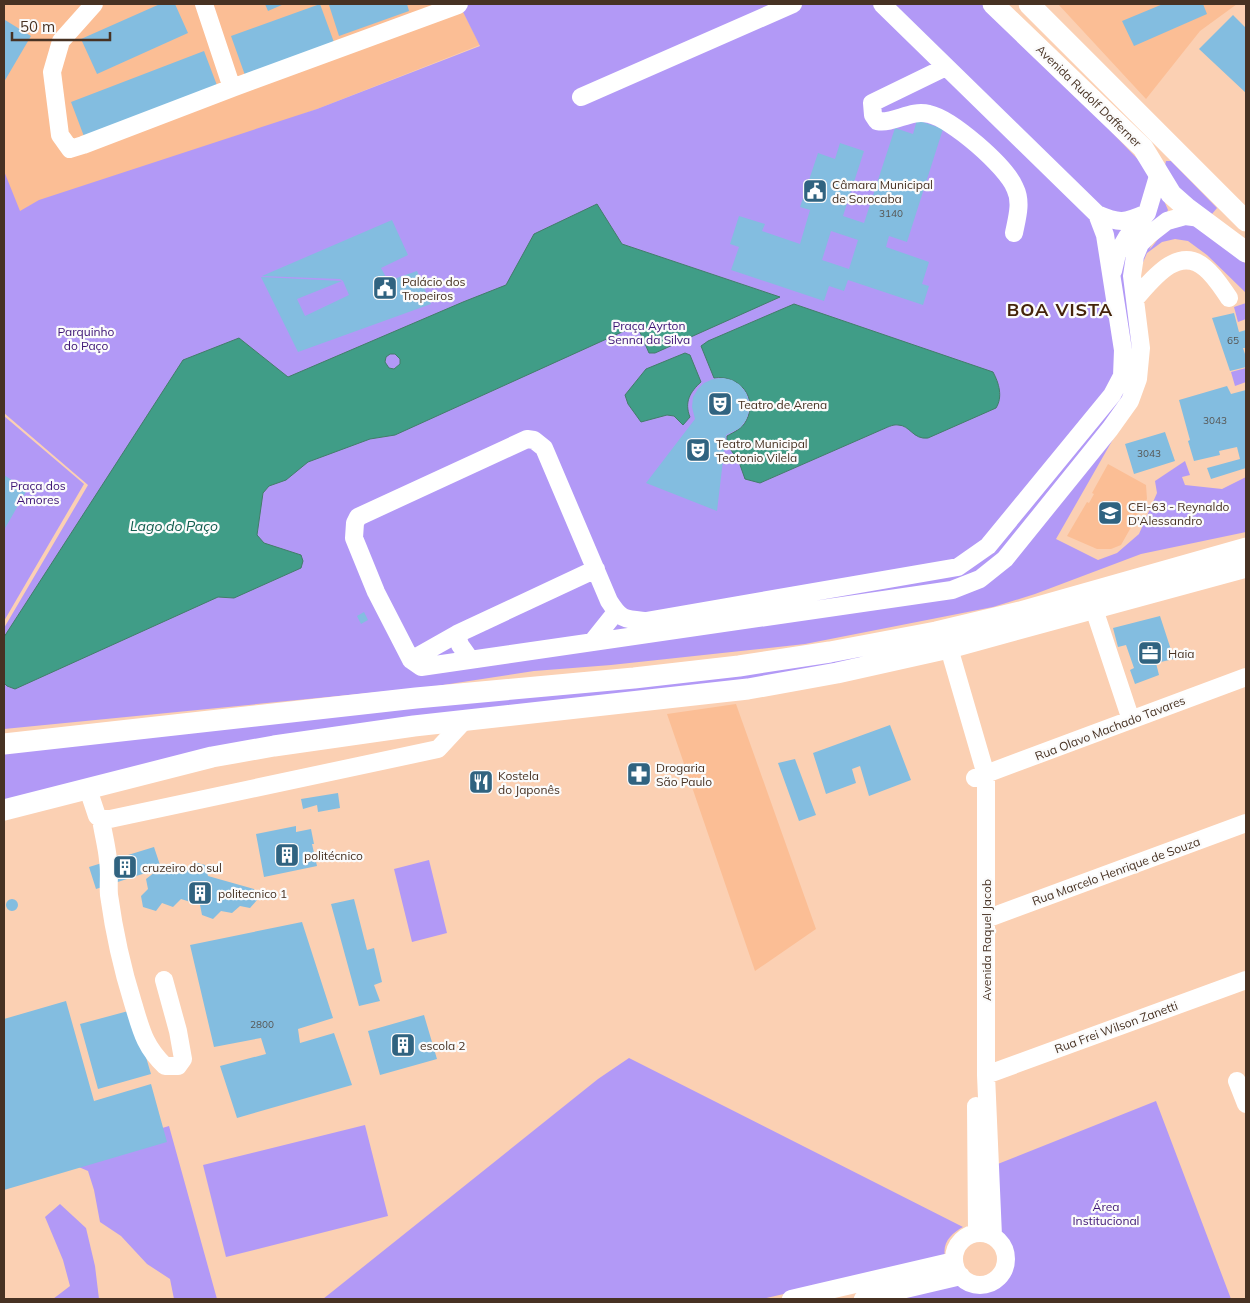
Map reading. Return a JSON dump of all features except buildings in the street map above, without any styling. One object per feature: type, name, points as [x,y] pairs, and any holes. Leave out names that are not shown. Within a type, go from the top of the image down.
[{"type":"main road","name":"Avenida Rudolf Dafferner","points":[[993,4],[1143,148],[1158,176],[1171,194],[1246,252]]},
{"type":"main road","name":"Avenida Rudolf Dafferner","points":[[1029,4],[1246,221]]},
{"type":"main road","points":[[1158,176],[1155,160],[1157,155],[1166,152],[1178,153]]},
{"type":"main road","points":[[1201,218],[1216,218],[1223,212],[1228,203]]},
{"type":"main road","points":[[4,744],[416,698],[634,678],[739,666],[830,652],[936,632],[1020,612],[1246,548]]},
{"type":"main road","points":[[4,810],[212,757],[342,735],[748,689],[837,673],[944,649],[1246,568]]},
{"type":"street","points":[[94,4],[61,41],[52,72],[60,135],[70,149],[458,4]]},
{"type":"street","points":[[204,4],[220,47],[232,88]]},
{"type":"street","points":[[582,97],[792,4]]},
{"type":"street","points":[[882,4],[1097,214],[1113,221],[1128,221],[1147,213]]},
{"type":"street","points":[[946,66],[872,103],[873,115],[877,121],[885,123],[909,113],[929,114],[960,130],[978,145],[1015,187],[1020,204],[1014,233]]},
{"type":"street","points":[[1112,277],[1117,254],[1127,237],[1147,213],[1158,176]]},
{"type":"street","points":[[1097,214],[1105,235],[1112,277],[1123,350],[1122,376],[1112,395],[988,546],[958,567],[646,621],[620,615],[596,569],[544,448],[534,440],[527,439],[358,517],[355,523],[354,538],[376,592],[412,660],[421,668],[470,659],[952,590],[980,579],[1005,560],[1110,429],[1130,401],[1138,379],[1141,348],[1132,276],[1140,244],[1167,220],[1186,216],[1201,218]]},
{"type":"street","points":[[1135,299],[1168,265],[1178,261],[1190,260],[1203,266],[1229,298]]},
{"type":"street","points":[[1120,333],[1139,331]]},
{"type":"street","points":[[412,660],[457,634],[596,569]]},
{"type":"street","points":[[1094,609],[1131,720]]},
{"type":"street","points":[[592,642],[620,615]]},
{"type":"street","points":[[457,634],[460,645],[470,659]]},
{"type":"street","name":"Avenida Raquel Jacob","points":[[944,649],[980,776],[986,919],[985,1234]]},
{"type":"street","name":"Rua Olavo Machado Tavares","points":[[980,776],[1246,677]]},
{"type":"street","points":[[101,819],[110,819],[438,749],[464,721]]},
{"type":"street","name":"Avenida Raquel Jacob","points":[[980,776],[985,1234]]},
{"type":"street","points":[[88,789],[97,816],[101,819],[109,861],[109,893],[116,933],[126,979],[142,1033],[145,1042],[155,1057],[165,1066],[178,1066],[183,1059],[178,1031],[164,980]]},
{"type":"street","name":"Rua Marcelo Henrique de Souza","points":[[986,919],[1246,823]]},
{"type":"street","name":"Rua Frei Wilson Zanetti","points":[[986,1075],[1246,980]]},
{"type":"street","points":[[1237,1081],[1246,1104]]},
{"type":"street","points":[[957,1269],[955,1251],[960,1242],[967,1236],[985,1234]]},
{"type":"street","name":"Avenida Raquel Jacob","points":[[957,1269],[970,1283],[980,1285],[998,1278],[1006,1261],[1005,1251],[1000,1242],[985,1234]]},
{"type":"street","points":[[792,1299],[957,1269]]},
{"type":"street","points":[[863,1299],[957,1269]]},
{"type":"shaded area","points":[[4,4],[459,4],[480,45],[317,109],[4,221]]},
{"type":"shaded area","points":[[1058,4],[1237,4],[1200,31],[1146,99]]},
{"type":"shaded area","name":"CEI-63 - Reynaldo D'Alessandro","points":[[1108,464],[1146,485],[1147,499],[1121,545],[1111,549],[1097,549],[1067,536],[1087,502],[1089,503],[1094,494],[1092,493]]},
{"type":"shaded area","points":[[736,704],[816,929],[755,971],[667,714]]},
{"type":"green space","name":"Praça Ayrton Senna da Silva","points":[[459,4],[988,4],[1153,175],[1168,210],[1149,250],[1161,235],[1173,227],[1185,224],[1207,231],[1246,264],[1246,293],[1207,255],[1188,241],[1175,239],[1162,242],[1147,253],[1137,276],[1146,357],[1116,434],[1056,539],[1098,560],[1117,553],[1139,534],[1157,493],[1155,481],[1185,461],[1190,475],[1182,477],[1185,485],[1222,489],[1246,477],[1246,532],[1141,554],[1035,594],[993,607],[805,644],[611,665],[534,671],[430,687],[4,729],[4,628],[88,485],[4,413],[4,171],[20,211],[39,200],[317,109],[480,46]]},
{"type":"green space","points":[[1166,161],[1171,161],[1217,208],[1212,214],[1190,201],[1164,170]]},
{"type":"green space","points":[[1246,303],[1246,319],[1238,322],[1234,307]]},
{"type":"green space","points":[[1246,368],[1246,382],[1235,386],[1231,372]]},
{"type":"green space","name":"Praça dos Amores","points":[[4,416],[84,484],[4,621]]},
{"type":"green space","points":[[933,639],[843,666],[588,702],[4,802],[4,753]]},
{"type":"green space","points":[[429,860],[447,933],[412,942],[394,869]]},
{"type":"green space","points":[[629,1058],[963,1227],[955,1232],[946,1242],[945,1257],[762,1299],[323,1299],[598,1079]]},
{"type":"green space","name":"Área Institucional","points":[[1156,1101],[1231,1299],[883,1299],[962,1284],[984,1290],[995,1287],[1008,1269],[980,1171]]},
{"type":"green space","points":[[365,1125],[388,1216],[226,1257],[203,1165]]},
{"type":"green space","points":[[169,1126],[217,1299],[174,1299],[170,1279],[147,1264],[121,1236],[100,1222],[88,1171],[74,1165],[76,1154]]},
{"type":"green space","points":[[60,1204],[86,1228],[95,1266],[99,1299],[53,1299],[70,1286],[63,1260],[45,1217]]},
{"type":"water","name":"Lago do Paço","points":[[597,204],[622,244],[780,297],[655,353],[649,353],[639,330],[633,327],[395,435],[370,439],[308,462],[286,480],[269,486],[263,493],[257,535],[264,543],[301,555],[303,561],[301,568],[234,598],[218,597],[15,689],[4,683],[4,637],[183,360],[239,338],[288,377],[506,285],[534,234]],"holes":[[[390,354],[395,354],[400,359],[400,364],[394,369],[389,368],[385,362],[386,357]]]},
{"type":"water","points":[[794,304],[993,372],[999,390],[996,408],[928,438],[915,435],[906,427],[892,426],[760,483],[745,479],[739,462],[727,444],[727,436],[740,428],[746,421],[750,404],[748,396],[739,384],[723,378],[714,378],[701,346],[708,341]]},
{"type":"water","points":[[685,353],[690,355],[701,382],[689,398],[688,412],[690,417],[683,425],[674,416],[667,415],[641,422],[628,404],[625,395],[646,369]]},
{"type":"place","name":"Câmara Municipal de Sorocaba","points":[[815,191]]},
{"type":"place","name":"Palácio dos Tropeiros","points":[[385,288]]},
{"type":"place","name":"Teatro de Arena","points":[[720,404]]},
{"type":"place","name":"Teatro Municipal Teotonio Vilela","points":[[698,450]]},
{"type":"place","name":"CEI-63 - Reynaldo D'Alessandro","points":[[1110,513]]},
{"type":"place","name":"Haia","points":[[1150,653]]},
{"type":"place","name":"Drogaria São Paulo","points":[[639,774]]},
{"type":"place","name":"Kostela do Japonês","points":[[481,782]]},
{"type":"place","name":"politécnico","points":[[287,855]]},
{"type":"place","name":"cruzeiro do sul","points":[[125,867]]},
{"type":"place","name":"politecnico 1","points":[[200,893]]},
{"type":"place","name":"escola 2","points":[[403,1045]]},
{"type":"district","name":"BOA VISTA","points":[[1060,309]]},
{"type":"park label","name":"Parquinho do Paço","points":[[86,338]]}]
